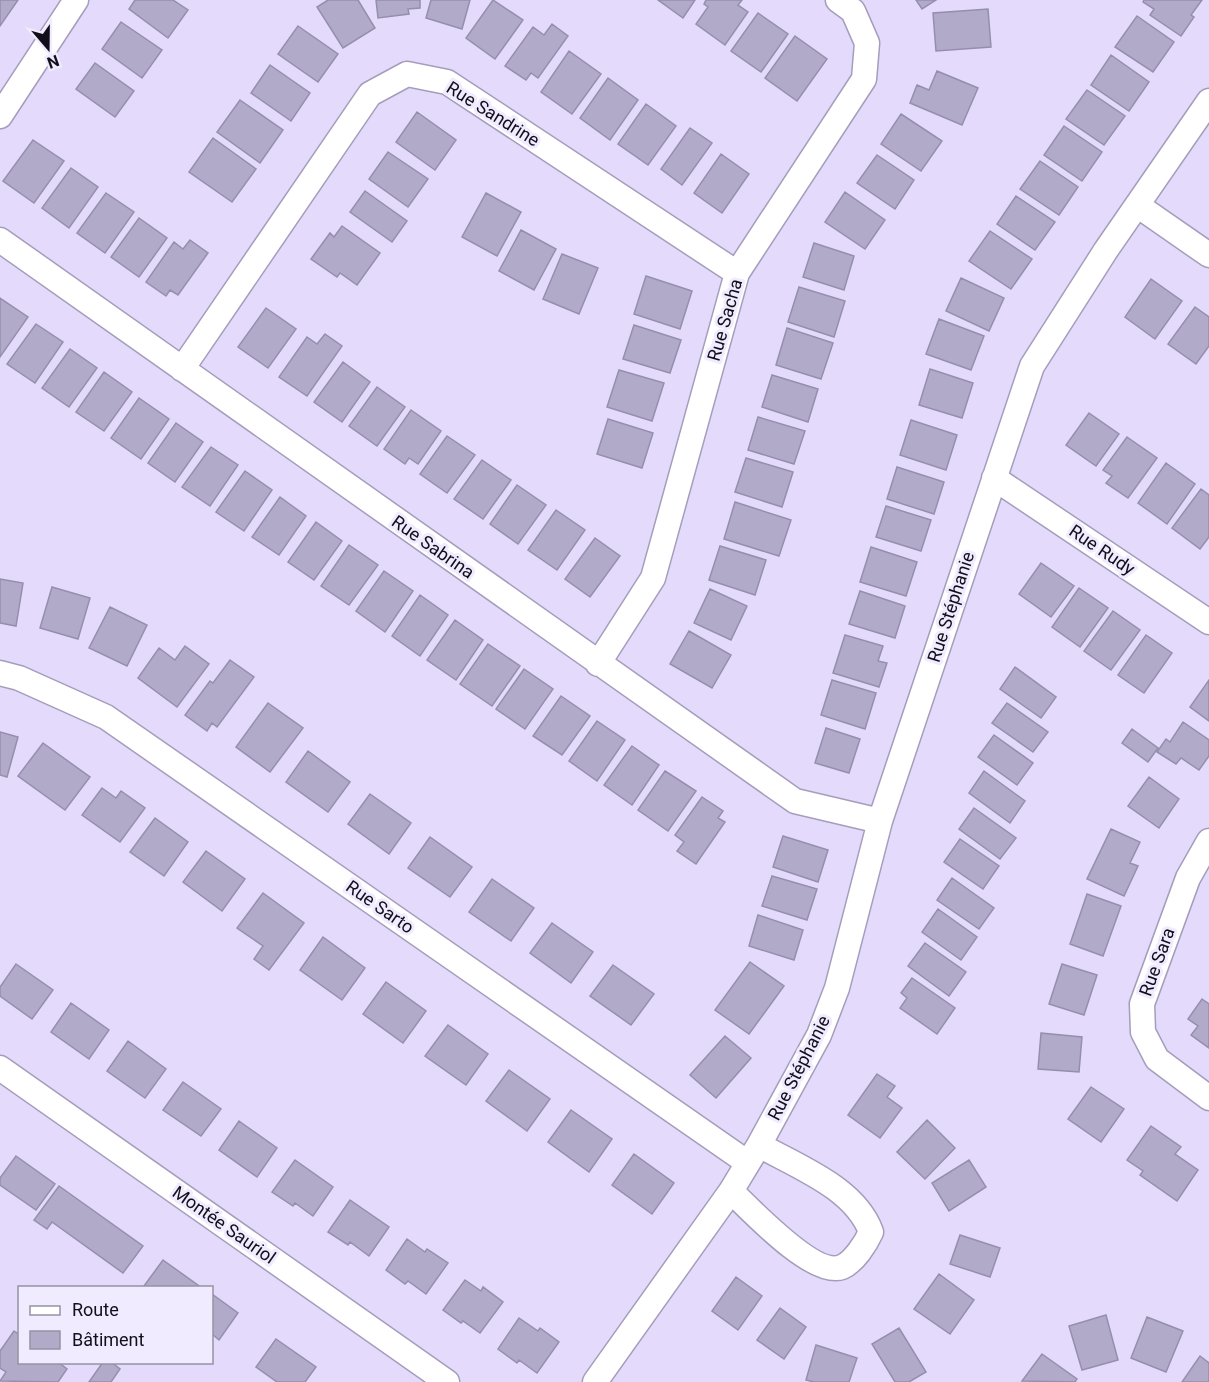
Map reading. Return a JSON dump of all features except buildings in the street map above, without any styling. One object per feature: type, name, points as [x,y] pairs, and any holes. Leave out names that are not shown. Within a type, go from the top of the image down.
[{"type":"street","points":[[0,116],[76,0]]},
{"type":"street","name":"Rue Sacha","points":[[598,664],[653,578],[737,273],[864,79],[867,43],[854,11],[838,0]]},
{"type":"street","name":"Rue Sandrine","points":[[182,369],[370,94],[407,74],[447,82],[737,273]]},
{"type":"street","name":"Rue Stéphanie","points":[[595,1382],[731,1191],[754,1154],[819,1035],[837,988],[880,821],[1032,366],[1209,101]]},
{"type":"street","points":[[1137,206],[1209,255]]},
{"type":"street","name":"Rue Sabrina","points":[[0,240],[795,801],[880,821]]},
{"type":"street","name":"Rue Rudy","points":[[994,478],[1209,622]]},
{"type":"street","name":"Rue Sarto","points":[[0,673],[19,678],[106,717],[754,1154]]},
{"type":"street","name":"Rue Sara","points":[[1209,841],[1188,878],[1142,1004],[1143,1032],[1157,1059],[1209,1098]]},
{"type":"street","name":"Montée Sauriol","points":[[0,1068],[447,1382]]},
{"type":"street","points":[[731,1191],[791,1248],[826,1268],[842,1267],[864,1247],[871,1232],[866,1218],[840,1190],[754,1154]]}]
